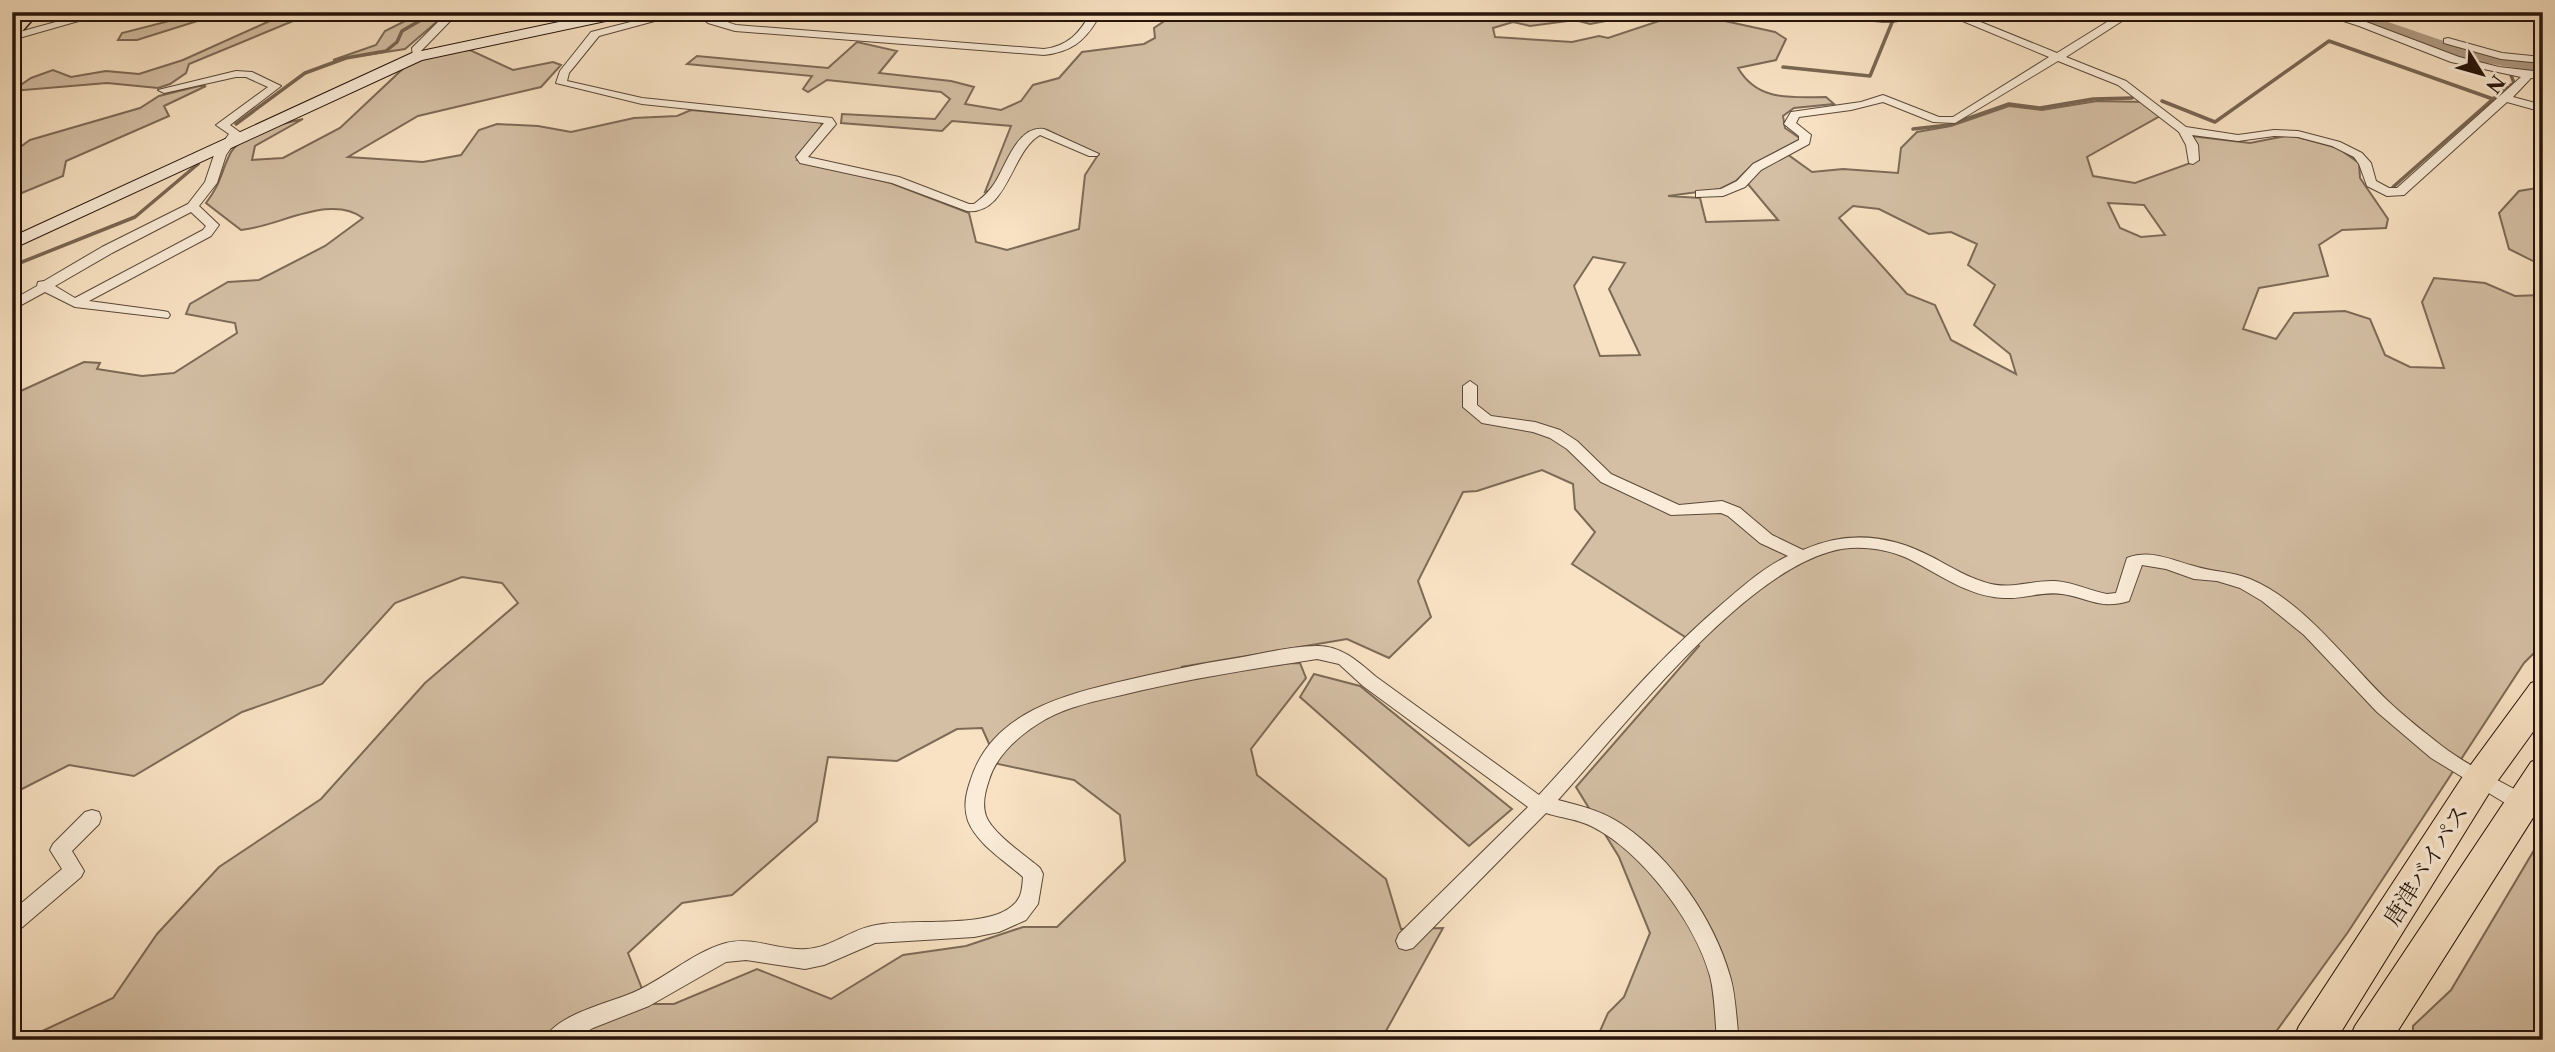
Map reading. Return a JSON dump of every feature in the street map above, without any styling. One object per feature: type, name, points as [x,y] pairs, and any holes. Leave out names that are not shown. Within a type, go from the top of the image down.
[{"type":"highway","name":"唐津バイパス","points":[[2313,1040],[2479,780],[2543,692]]},
{"type":"highway","points":[[2369,1040],[2543,772]]},
{"type":"main road","points":[[12,34],[32,12]]},
{"type":"street","points":[[12,34],[105,12]]},
{"type":"street","points":[[417,56],[416,50],[454,12]]},
{"type":"street","points":[[12,244],[417,56],[629,12]]},
{"type":"street","points":[[683,12],[595,34],[564,73],[561,83],[642,101],[828,120],[830,124],[802,157],[804,160],[895,180],[967,207],[976,208],[997,193],[1022,144],[1032,133],[1040,131],[1093,155]]},
{"type":"street","points":[[700,12],[712,21],[735,28],[1044,52],[1068,48],[1079,40],[1095,15],[1133,12]]},
{"type":"street","points":[[1849,12],[1898,19],[1909,18],[1915,12]]},
{"type":"street","points":[[1946,12],[2059,56],[2135,91],[2183,130],[2192,145],[2193,160]]},
{"type":"street","points":[[1700,194],[1723,192],[1741,184],[1757,167],[1805,142],[1805,135],[1790,124],[1795,114],[1821,108],[1863,107],[1883,98],[1946,122],[2132,12]]},
{"type":"street","points":[[2321,12],[2367,23],[2454,59],[2526,75],[2543,75]]},
{"type":"street","points":[[2448,41],[2501,55],[2543,60]]},
{"type":"street","points":[[12,306],[43,285],[192,207],[211,183],[220,155],[235,133],[222,125],[276,86],[248,74],[236,74],[164,90]]},
{"type":"street","points":[[2183,130],[2238,138],[2274,133],[2298,134],[2336,144],[2358,155],[2365,163],[2371,183],[2394,193],[2400,192],[2526,79],[2526,75]]},
{"type":"street","points":[[2505,98],[2543,109]]},
{"type":"street","points":[[75,303],[207,233],[213,225],[192,207]]},
{"type":"street","points":[[43,285],[75,303],[163,315]]},
{"type":"street","points":[[1470,386],[1470,407],[1487,420],[1535,427],[1555,434],[1572,445],[1606,478],[1677,511],[1722,507],[1734,512],[1766,539],[1802,556]]},
{"type":"street","points":[[1406,941],[1542,806],[1590,751],[1719,617],[1754,587],[1802,556],[1826,546],[1883,544],[1920,557],[1954,576],[1994,592],[2012,593],[2052,587],[2102,601],[2123,597],[2133,562],[2141,559],[2246,584],[2310,630],[2401,723],[2437,753],[2522,803]]},
{"type":"street","points":[[555,1040],[576,1024],[644,998],[688,971],[726,953],[749,950],[787,959],[807,960],[830,954],[875,934],[951,931],[1002,922],[1018,915],[1031,902],[1035,889],[1033,874],[986,833],[977,818],[974,798],[984,766],[997,747],[1040,714],[1072,700],[1179,674],[1317,652],[1332,653],[1344,659],[1369,681],[1527,799],[1542,806],[1560,807],[1598,820],[1626,835],[1640,848],[1698,925],[1720,975],[1728,1040]]},
{"type":"street","points":[[12,924],[74,870],[60,850],[92,818]]},
{"type":"shaded area","points":[[204,12],[226,12],[137,40],[118,40],[122,33]]},
{"type":"shaded area","points":[[281,12],[339,12],[293,21],[189,64],[186,73],[170,84],[158,88],[107,83],[12,91],[31,78],[53,70],[71,77],[106,71],[139,74],[183,60],[283,15]]},
{"type":"shaded area","points":[[434,12],[446,14],[405,49],[333,60],[376,45],[385,31],[413,17]]},
{"type":"shaded area","points":[[1178,12],[1620,12],[1616,19],[1590,24],[1575,20],[1530,26],[1513,22],[1493,28],[1495,37],[1572,42],[1599,36],[1608,38],[1665,19],[1702,16],[1775,32],[1786,39],[1776,60],[1738,68],[1746,79],[1765,92],[1788,97],[1826,97],[1834,104],[1794,108],[1783,116],[1785,128],[1801,139],[1753,164],[1736,181],[1720,189],[1668,196],[1700,198],[1706,222],[1778,220],[1747,183],[1759,169],[1787,154],[1812,172],[1843,169],[1898,173],[1901,148],[1917,132],[1951,126],[2009,106],[2042,110],[2097,101],[2145,102],[2160,116],[2087,157],[2093,176],[2135,183],[2199,160],[2191,136],[2250,143],[2290,135],[2338,148],[2359,163],[2360,178],[2388,219],[2386,228],[2342,230],[2319,245],[2328,276],[2259,288],[2243,329],[2276,339],[2294,313],[2345,311],[2370,319],[2385,355],[2410,367],[2444,368],[2422,302],[2434,278],[2485,283],[2515,296],[2543,295],[2543,644],[2524,663],[2348,932],[2270,1040],[1596,1040],[1608,1013],[1624,997],[1650,933],[1619,857],[1576,787],[1699,646],[1572,564],[1595,532],[1575,509],[1573,484],[1542,470],[1477,491],[1463,492],[1418,581],[1431,617],[1389,658],[1347,639],[1181,667],[1300,663],[1306,678],[1251,749],[1257,775],[1386,879],[1401,929],[1443,928],[1381,1040],[23,1040],[113,998],[157,934],[219,867],[321,799],[425,683],[518,603],[502,583],[462,577],[395,603],[322,684],[242,712],[134,776],[69,765],[12,794],[12,395],[84,362],[100,363],[97,369],[142,376],[174,373],[237,333],[235,323],[186,314],[190,304],[228,282],[259,280],[325,246],[363,218],[350,211],[320,210],[241,230],[206,203],[235,147],[262,131],[303,119],[255,146],[252,160],[283,158],[340,128],[408,64],[438,54],[470,50],[513,70],[553,62],[561,65],[541,87],[418,116],[348,157],[423,162],[461,155],[479,130],[497,124],[538,126],[571,132],[634,118],[677,116],[691,110],[820,122],[822,125],[797,160],[891,183],[969,213],[976,242],[1007,250],[1079,229],[1085,175],[1098,155],[1047,130],[1022,137],[995,190],[985,192],[1011,126],[952,121],[942,131],[841,123],[842,114],[935,119],[950,99],[941,92],[827,80],[808,92],[803,89],[812,76],[687,64],[697,56],[828,68],[857,42],[897,51],[879,73],[951,81],[974,87],[965,104],[1001,110],[1021,101],[1033,85],[1059,78],[1082,52],[1144,44],[1155,38],[1154,28]],"holes":[[[2108,203],[2144,205],[2165,235],[2141,237],[2120,228]],[[1853,206],[1879,209],[1929,234],[1951,232],[1977,244],[1968,265],[1995,285],[1974,325],[2010,354],[2016,374],[1951,340],[1935,305],[1907,294],[1839,218]],[[1593,257],[1625,263],[1609,289],[1640,355],[1600,356],[1574,286]],[[982,728],[998,764],[1074,780],[1120,815],[1125,861],[1057,927],[1023,927],[966,946],[903,955],[831,999],[757,969],[674,1004],[648,1004],[628,953],[682,903],[732,895],[817,821],[828,757],[897,761],[957,729]]]},
{"type":"shaded area","points":[[206,86],[164,106],[169,116],[66,161],[63,176],[12,197],[12,153],[30,140],[140,108],[159,96]]},
{"type":"shaded area","points":[[2543,187],[2543,266],[2509,249],[2499,213],[2519,191]]},
{"type":"shaded area","points":[[1314,674],[1360,686],[1512,809],[1469,846],[1300,697]]},
{"type":"shaded area","points":[[2543,835],[2543,1040],[2413,1040],[2413,1026],[2451,990]]},
{"type":"waterway","points":[[1859,12],[1883,16]]},
{"type":"waterway","points":[[1783,67],[1870,76],[1893,20],[1912,19],[1920,12]]},
{"type":"waterway","points":[[2335,12],[2366,19],[2438,46],[2486,60],[2543,68]]},
{"type":"waterway","points":[[236,124],[305,73],[346,58],[386,51],[397,42],[402,31],[421,20]]},
{"type":"waterway","points":[[2162,101],[2215,122],[2329,41],[2493,99]]},
{"type":"waterway","points":[[2493,99],[2514,83],[2511,75]]},
{"type":"waterway","points":[[1913,129],[1949,125],[2009,104],[2040,108],[2093,99],[2132,98]]},
{"type":"waterway","points":[[2393,187],[2493,99]]},
{"type":"waterway","points":[[12,266],[135,217],[198,164]]}]
